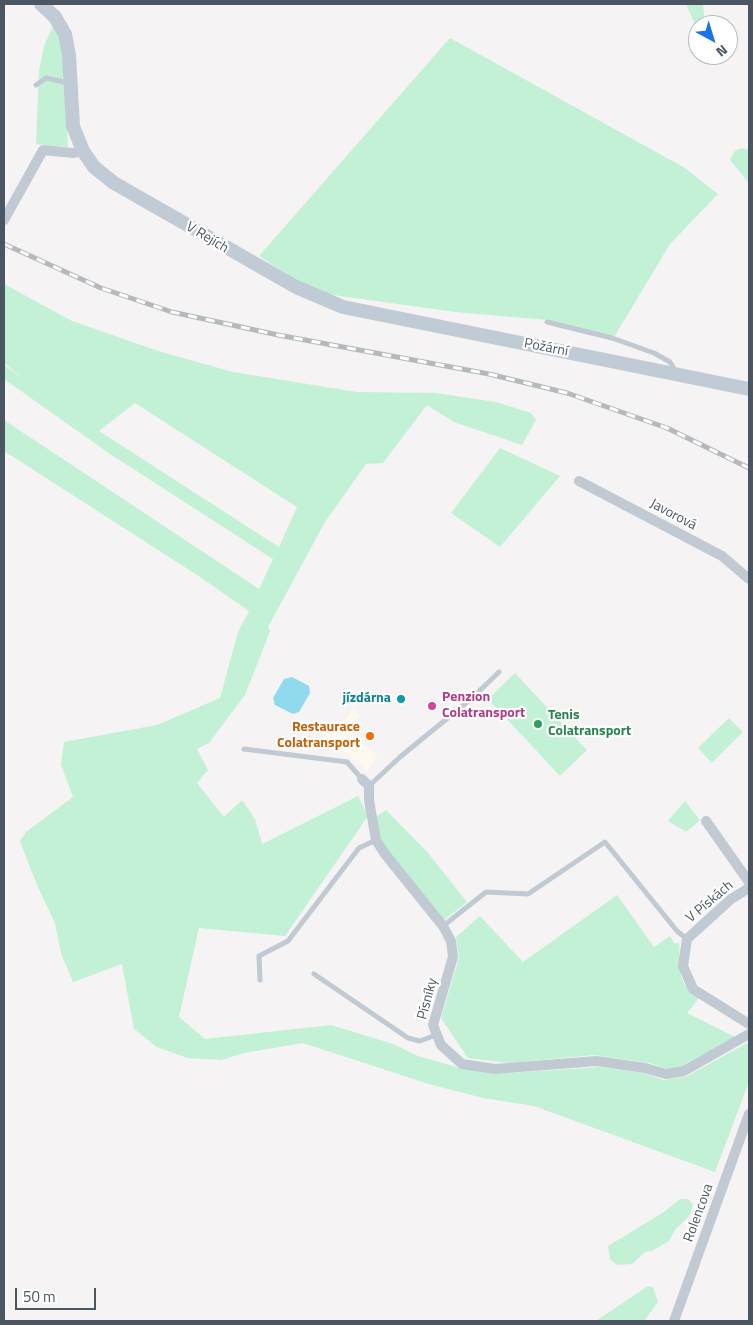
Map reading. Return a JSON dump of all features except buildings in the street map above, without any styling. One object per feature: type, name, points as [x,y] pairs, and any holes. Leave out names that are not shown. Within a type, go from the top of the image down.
[{"type":"street","name":"V Rejích","points":[[41,4],[55,17],[65,34],[69,55],[73,126],[83,151],[94,167],[114,183],[296,287],[343,307]]},
{"type":"street","points":[[4,220],[43,150],[73,153],[83,151]]},
{"type":"street","name":"Požární","points":[[343,307],[749,389]]},
{"type":"street","name":"Javorová","points":[[579,481],[722,556],[749,579]]},
{"type":"street","name":"Písníky","points":[[366,783],[376,840],[385,854],[443,926],[452,941],[454,957],[433,1025],[441,1045],[462,1064],[495,1069],[597,1061],[645,1068],[666,1074],[684,1071],[749,1034]]},
{"type":"street","points":[[706,821],[749,882]]},
{"type":"street","name":"V Pískách","points":[[749,888],[732,899],[687,939],[683,966],[693,989],[749,1024]]},
{"type":"street","name":"Rolencova","points":[[674,1321],[749,1114]]},
{"type":"lane","points":[[36,85],[46,78],[70,83]]},
{"type":"lane","points":[[547,322],[612,338],[654,354],[670,362],[678,375]]},
{"type":"lane","points":[[244,749],[347,762],[366,783],[471,699],[499,672]]},
{"type":"lane","points":[[260,980],[259,956],[288,941],[359,848],[376,840]]},
{"type":"lane","points":[[443,926],[486,892],[528,894],[605,842],[677,931],[687,939]]},
{"type":"lane","points":[[314,974],[408,1038],[420,1041],[436,1035]]},
{"type":"shaded area","points":[[353,710],[361,716],[348,731],[378,756],[367,771],[320,731],[322,723],[333,721],[340,724]]},
{"type":"green space","points":[[686,4],[703,4],[704,15],[691,15]]},
{"type":"green space","points":[[54,24],[59,31],[63,50],[68,147],[36,144],[39,71],[44,46]]},
{"type":"green space","points":[[450,38],[685,168],[718,194],[670,244],[614,337],[548,320],[455,312],[326,294],[304,285],[259,256]]},
{"type":"green space","points":[[742,148],[749,150],[749,183],[730,160],[735,151]]},
{"type":"green space","points":[[4,284],[72,321],[158,351],[233,372],[357,392],[436,393],[496,402],[531,413],[536,420],[522,445],[454,422],[427,405],[383,463],[366,464],[325,522],[268,627],[270,631],[245,695],[209,743],[197,749],[208,770],[197,783],[224,817],[242,800],[255,819],[262,844],[358,796],[368,816],[285,936],[199,928],[179,1017],[205,1039],[331,1025],[393,1044],[418,1056],[460,1068],[495,1074],[600,1067],[644,1073],[664,1080],[687,1076],[749,1042],[749,1082],[715,1172],[534,1106],[483,1098],[432,1085],[303,1043],[244,1053],[221,1060],[188,1058],[157,1047],[134,1029],[122,964],[73,982],[61,953],[55,923],[37,885],[20,841],[26,832],[73,797],[61,765],[64,742],[157,725],[220,698],[238,632],[249,611],[200,577],[4,451],[4,420],[259,589],[273,559],[110,454],[4,379],[4,365],[22,378],[4,363]],"holes":[[[135,403],[297,507],[279,547],[99,431]]]},
{"type":"green space","points":[[500,448],[560,476],[500,547],[451,513]]},
{"type":"green space","name":"Tenis Colatransport","points":[[515,673],[587,750],[560,776],[488,699]]},
{"type":"green space","points":[[729,718],[743,732],[712,763],[698,748]]},
{"type":"green space","points":[[685,801],[700,820],[686,832],[668,821]]},
{"type":"green space","points":[[386,810],[428,853],[467,902],[443,921],[389,854],[378,833],[376,817]]},
{"type":"green space","points":[[617,895],[654,947],[670,936],[675,944],[679,943],[681,976],[684,984],[699,998],[687,1013],[735,1037],[683,1066],[668,1069],[649,1063],[595,1055],[509,1063],[468,1058],[441,1018],[459,958],[456,937],[480,916],[523,962]]},
{"type":"green space","points":[[680,1199],[688,1199],[693,1204],[690,1215],[675,1230],[669,1241],[652,1251],[645,1252],[632,1264],[617,1265],[610,1259],[608,1246],[664,1212]]},
{"type":"green space","points":[[648,1286],[653,1287],[658,1302],[644,1321],[596,1321]]},
{"type":"water","points":[[292,677],[309,686],[310,693],[299,712],[293,714],[275,705],[273,698],[284,679]]},
{"type":"railway","points":[[4,244],[101,288],[172,312],[278,335],[489,374],[567,393],[667,428],[749,468]]},
{"type":"place","name":"jízdárna","points":[[401,699]]},
{"type":"place","name":"Penzion Colatransport","points":[[432,706]]},
{"type":"place","name":"Tenis Colatransport","points":[[538,724]]},
{"type":"place","name":"Restaurace Colatransport","points":[[370,736]]}]
